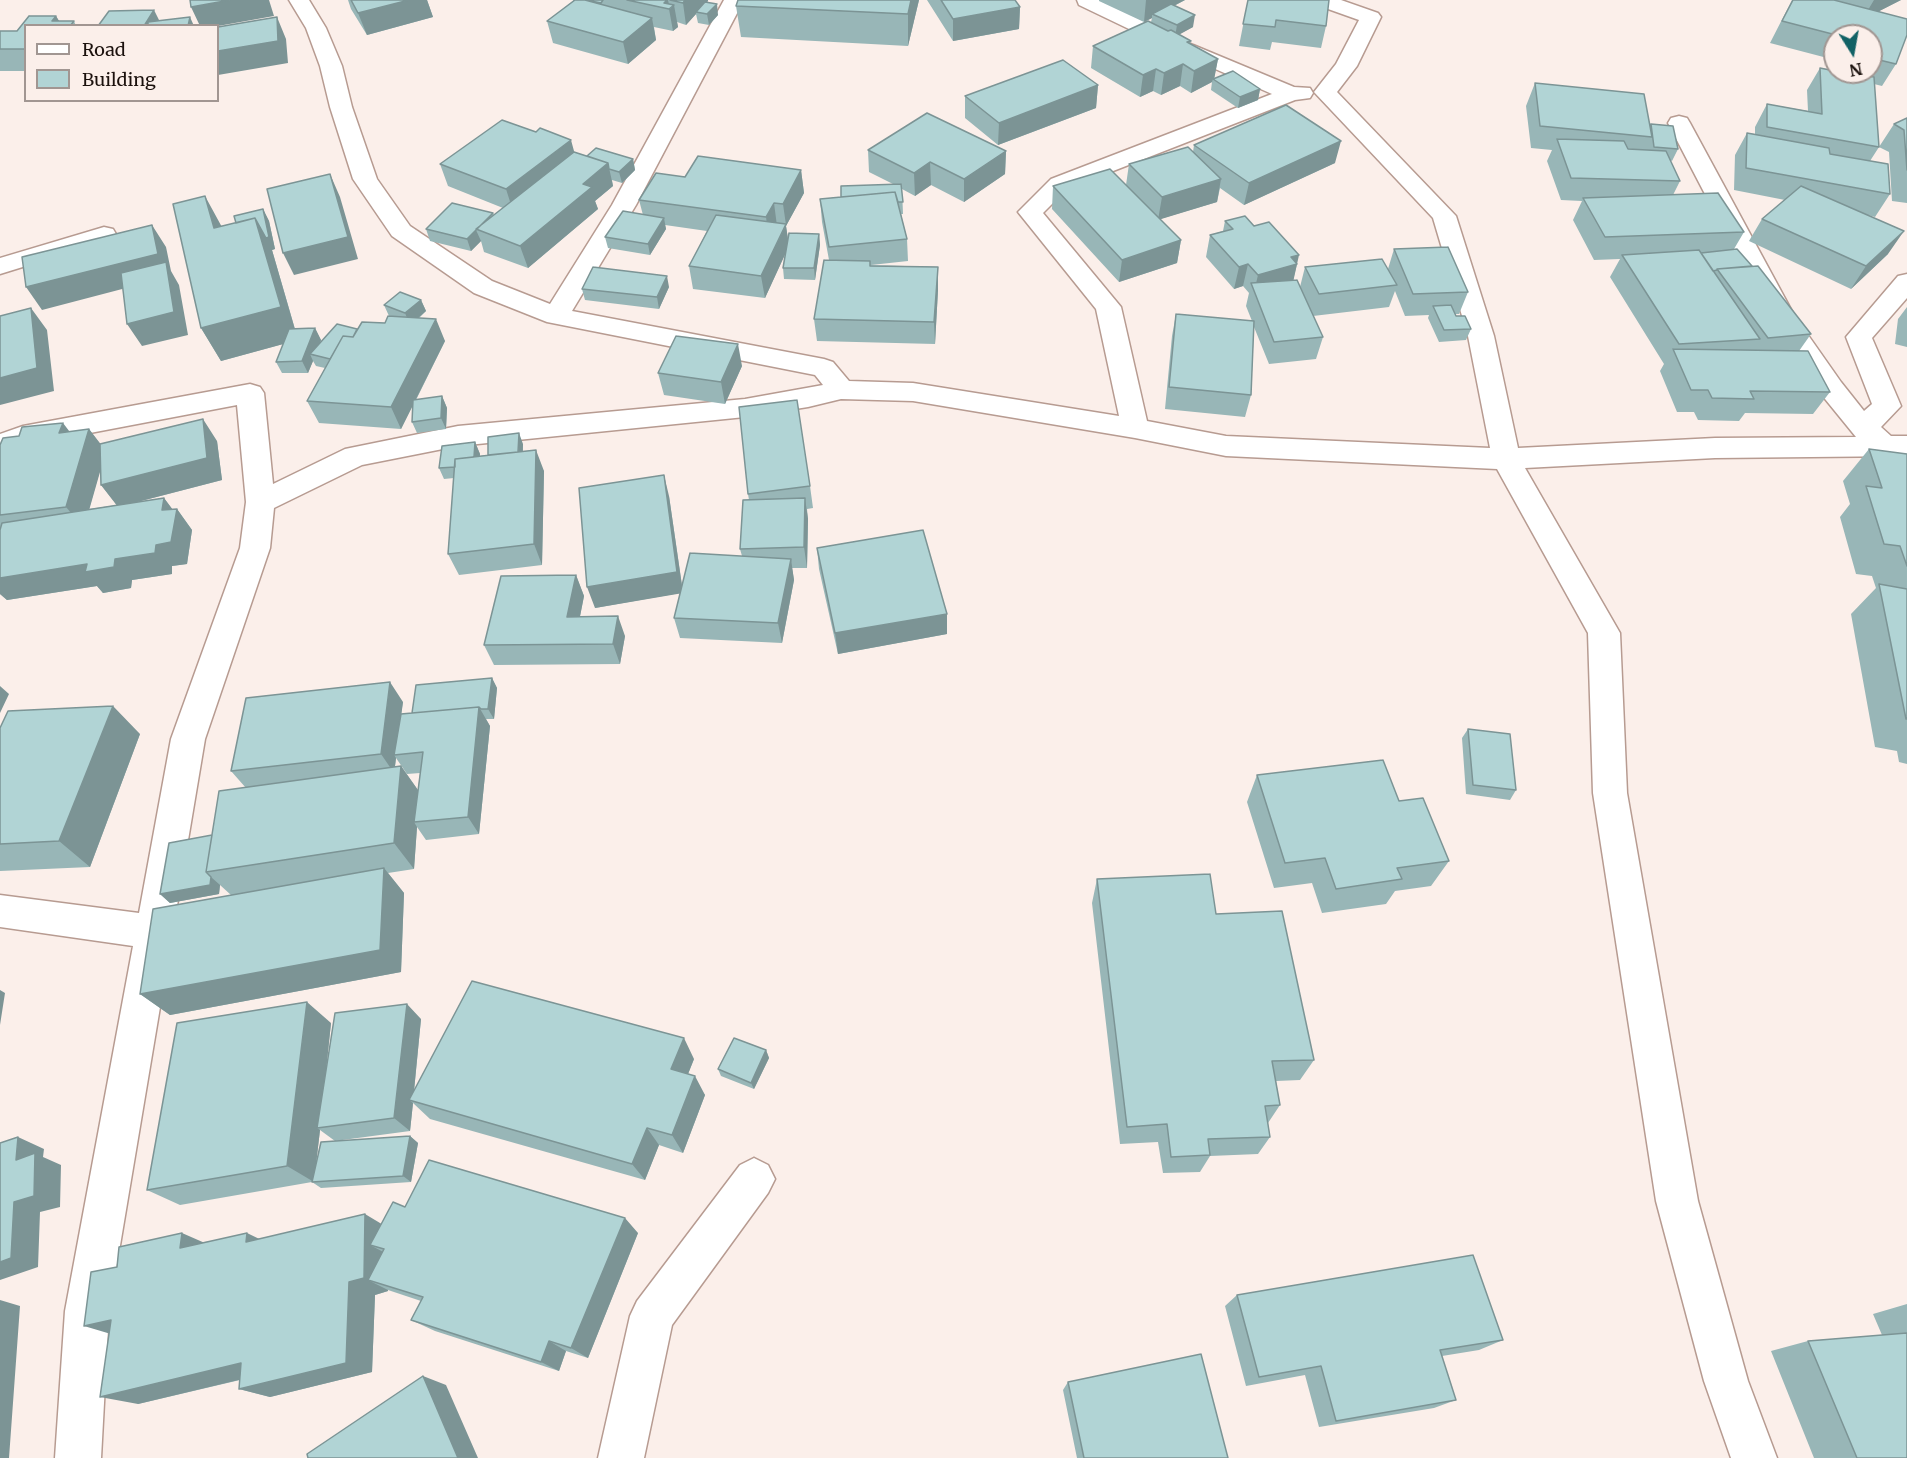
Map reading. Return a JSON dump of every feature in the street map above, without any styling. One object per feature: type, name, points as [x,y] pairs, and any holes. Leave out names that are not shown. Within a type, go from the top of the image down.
[{"type":"street","points":[[299,0],[316,28],[331,66],[341,107],[365,179],[401,231],[483,287],[556,316],[824,368],[841,390]]},
{"type":"street","points":[[556,316],[624,205],[734,0]]},
{"type":"street","points":[[1135,428],[1108,307],[1030,212],[1059,184],[1291,94],[1325,92],[1346,66],[1379,8],[1321,0]]},
{"type":"street","points":[[1086,1],[1186,49],[1291,94]]},
{"type":"street","points":[[1325,92],[1444,216],[1481,336],[1506,459],[1604,633],[1610,793],[1677,1201],[1726,1381],[1754,1458]]},
{"type":"street","points":[[1679,123],[1782,317],[1831,388],[1863,428],[1897,446]]},
{"type":"street","points":[[0,266],[104,234]]},
{"type":"street","points":[[1863,428],[1887,406],[1859,337],[1907,282]]},
{"type":"street","points":[[260,502],[355,456],[458,436],[745,408],[841,390],[913,392],[1135,428],[1226,446],[1506,459],[1715,448],[1897,446]]},
{"type":"street","points":[[0,444],[23,436],[250,393],[260,502],[255,548],[188,739],[87,1311],[78,1458]]},
{"type":"street","points":[[0,911],[153,932]]},
{"type":"street","points":[[621,1458],[652,1316],[754,1179]]},
{"type":"building","points":[[190,0],[230,0],[191,7]]},
{"type":"building","points":[[351,0],[409,0],[358,13]]},
{"type":"building","points":[[575,0],[585,0],[652,18],[623,42],[547,21]]},
{"type":"building","points":[[586,0],[603,0],[601,3]]},
{"type":"building","points":[[627,0],[667,0],[664,3],[674,5],[669,9]]},
{"type":"building","points":[[738,0],[911,0],[908,14],[736,6]]},
{"type":"building","points":[[941,0],[1015,0],[1020,7],[953,19]]},
{"type":"building","points":[[1248,0],[1329,0],[1326,26],[1276,20],[1275,27],[1243,24]]},
{"type":"building","points":[[1793,0],[1834,0],[1907,19],[1907,35],[1896,64],[1883,61],[1883,24],[1823,24],[1823,32],[1782,21]]},
{"type":"building","points":[[705,2],[717,4],[707,14],[696,12]]},
{"type":"building","points":[[1171,4],[1195,15],[1177,25],[1152,14]]},
{"type":"building","points":[[154,10],[145,24],[99,24],[109,11]]},
{"type":"building","points":[[29,16],[56,16],[52,21],[74,21],[72,24],[24,24],[24,49],[0,49],[0,31],[17,31]]},
{"type":"building","points":[[190,17],[188,24],[148,24],[148,22]]},
{"type":"building","points":[[277,17],[278,41],[219,51],[219,27]]},
{"type":"building","points":[[1148,21],[1168,31],[1171,30],[1191,41],[1187,42],[1218,59],[1194,71],[1183,64],[1164,73],[1156,69],[1143,75],[1093,46]]},
{"type":"building","points":[[1063,60],[1098,85],[999,123],[965,96]]},
{"type":"building","points":[[1820,68],[1823,69],[1823,84],[1874,84],[1879,147],[1767,127],[1767,104],[1822,114]]},
{"type":"building","points":[[1233,71],[1260,89],[1240,97],[1213,79]]},
{"type":"building","points":[[1535,83],[1644,94],[1652,137],[1540,126]]},
{"type":"building","points":[[1286,105],[1341,141],[1249,183],[1194,145]]},
{"type":"building","points":[[927,113],[1006,151],[964,179],[930,162],[914,173],[868,150]]},
{"type":"building","points":[[1907,118],[1907,170],[1904,130],[1894,124]]},
{"type":"building","points":[[502,120],[536,132],[540,128],[571,140],[506,189],[440,164]]},
{"type":"building","points":[[1651,124],[1673,126],[1678,149],[1654,147]]},
{"type":"building","points":[[1747,133],[1829,148],[1830,154],[1888,164],[1890,194],[1746,168]]},
{"type":"building","points":[[1557,139],[1624,141],[1628,149],[1666,151],[1680,181],[1571,178]]},
{"type":"building","points":[[1188,147],[1221,179],[1162,197],[1129,164]]},
{"type":"building","points":[[596,148],[633,159],[619,172],[609,169],[608,163],[587,156]]},
{"type":"building","points":[[574,152],[608,163],[583,184],[592,187],[520,246],[476,229]]},
{"type":"building","points":[[698,156],[801,170],[783,204],[774,203],[766,217],[639,200],[656,173],[685,177]]},
{"type":"building","points":[[1110,169],[1181,240],[1122,260],[1053,186]]},
{"type":"building","points":[[330,174],[348,237],[283,253],[267,189]]},
{"type":"building","points":[[901,184],[903,202],[898,202],[895,192],[841,197],[841,186]]},
{"type":"building","points":[[1801,186],[1904,231],[1866,266],[1762,219]]},
{"type":"building","points":[[895,192],[907,239],[829,247],[820,199]]},
{"type":"building","points":[[1718,193],[1744,232],[1605,237],[1583,198]]},
{"type":"building","points":[[205,196],[214,228],[255,218],[281,307],[201,328],[173,204]]},
{"type":"building","points":[[452,203],[493,213],[467,239],[426,229]]},
{"type":"building","points":[[263,209],[269,237],[266,238],[255,218],[236,223],[234,216]]},
{"type":"building","points":[[623,211],[664,218],[648,244],[605,237]]},
{"type":"building","points":[[716,215],[786,224],[761,276],[689,266]]},
{"type":"building","points":[[1245,216],[1254,226],[1269,222],[1299,255],[1291,257],[1297,264],[1258,275],[1248,264],[1239,267],[1210,235],[1233,229],[1225,221]]},
{"type":"building","points":[[152,225],[158,254],[26,287],[22,257]]},
{"type":"building","points":[[789,233],[819,234],[814,268],[783,268]]},
{"type":"building","points":[[1448,247],[1468,292],[1413,294],[1394,249]]},
{"type":"building","points":[[1737,249],[1752,266],[1713,271],[1701,253]]},
{"type":"building","points":[[1699,250],[1760,339],[1679,344],[1622,255]]},
{"type":"building","points":[[1382,259],[1397,285],[1319,294],[1305,267]]},
{"type":"building","points":[[824,260],[870,261],[870,266],[938,267],[934,322],[814,319]]},
{"type":"building","points":[[166,262],[174,312],[127,324],[121,273]]},
{"type":"building","points":[[1758,266],[1811,334],[1768,338],[1717,269]]},
{"type":"building","points":[[593,267],[667,276],[657,297],[582,289]]},
{"type":"building","points":[[1297,280],[1323,337],[1274,342],[1251,283]]},
{"type":"building","points":[[400,292],[421,300],[405,313],[384,305]]},
{"type":"building","points":[[1451,305],[1456,316],[1465,316],[1471,329],[1444,330],[1433,306]]},
{"type":"building","points":[[31,308],[37,368],[0,378],[0,316]]},
{"type":"building","points":[[1176,314],[1254,321],[1251,395],[1169,387]]},
{"type":"building","points":[[388,316],[436,319],[391,407],[307,401],[343,336],[353,337],[362,322],[385,323]]},
{"type":"building","points":[[337,324],[357,329],[353,337],[343,336],[330,359],[310,354]]},
{"type":"building","points":[[315,328],[302,361],[276,362],[289,329]]},
{"type":"building","points":[[676,336],[738,344],[721,382],[658,373]]},
{"type":"building","points":[[1673,349],[1808,351],[1830,392],[1750,391],[1754,399],[1712,398],[1708,390],[1691,390]]},
{"type":"building","points":[[442,396],[441,418],[412,422],[413,400]]},
{"type":"building","points":[[797,400],[810,486],[748,494],[739,407]]},
{"type":"building","points":[[203,419],[207,458],[101,485],[100,444]]},
{"type":"building","points":[[63,423],[59,433],[89,429],[66,507],[0,515],[0,445],[3,438],[19,436],[22,427]]},
{"type":"building","points":[[519,433],[518,452],[488,455],[488,437]]},
{"type":"building","points":[[475,442],[474,457],[455,459],[455,467],[439,468],[442,446]]},
{"type":"building","points":[[1869,449],[1907,454],[1907,566],[1900,546],[1884,544],[1866,486],[1882,488]]},
{"type":"building","points":[[536,450],[534,544],[448,554],[455,459]]},
{"type":"building","points":[[664,475],[677,572],[587,587],[579,488]]},
{"type":"building","points":[[164,498],[162,510],[177,509],[171,542],[156,545],[155,553],[115,559],[114,567],[85,572],[87,564],[0,578],[2,523]]},
{"type":"building","points":[[805,498],[804,547],[740,549],[743,500]]},
{"type":"building","points":[[923,530],[947,614],[835,633],[817,548]]},
{"type":"building","points":[[690,553],[791,559],[778,623],[674,618]]},
{"type":"building","points":[[576,575],[567,617],[618,616],[613,644],[484,645],[501,576]]},
{"type":"building","points":[[1879,584],[1907,589],[1907,719],[1906,719]]},
{"type":"building","points":[[492,678],[488,709],[479,707],[412,713],[416,685]]},
{"type":"building","points":[[390,682],[381,754],[231,771],[246,698]]},
{"type":"building","points":[[113,706],[59,841],[0,844],[0,728],[8,711]]},
{"type":"building","points":[[479,707],[468,817],[414,822],[423,752],[394,755],[401,714]]},
{"type":"building","points":[[1468,729],[1510,734],[1516,790],[1473,785]]},
{"type":"building","points":[[1383,760],[1399,801],[1423,798],[1449,861],[1397,868],[1402,879],[1336,889],[1325,858],[1285,863],[1257,775]]},
{"type":"building","points":[[401,766],[394,843],[206,872],[219,791]]},
{"type":"building","points":[[212,835],[206,872],[211,877],[210,885],[160,894],[169,843]]},
{"type":"building","points":[[384,868],[380,950],[140,994],[153,909]]},
{"type":"building","points":[[1210,874],[1216,914],[1282,911],[1314,1060],[1272,1061],[1280,1105],[1265,1106],[1270,1137],[1208,1139],[1210,1155],[1171,1157],[1167,1124],[1127,1127],[1097,879]]},
{"type":"building","points":[[472,981],[684,1038],[671,1069],[695,1076],[672,1135],[647,1128],[632,1164],[409,1100]]},
{"type":"building","points":[[307,1002],[287,1166],[147,1190],[177,1023]]},
{"type":"building","points":[[407,1004],[394,1118],[317,1128],[335,1013]]},
{"type":"building","points":[[734,1038],[766,1050],[751,1083],[718,1069]]},
{"type":"building","points":[[410,1136],[403,1176],[312,1182],[321,1142]]},
{"type":"building","points":[[18,1137],[16,1160],[35,1153],[34,1196],[14,1202],[11,1258],[0,1262],[0,1143]]},
{"type":"building","points":[[429,1160],[625,1218],[571,1348],[549,1341],[541,1362],[411,1320],[423,1297],[368,1280],[384,1249],[370,1245],[393,1202],[405,1207]]},
{"type":"building","points":[[365,1214],[364,1278],[349,1282],[346,1363],[239,1389],[241,1363],[100,1397],[111,1320],[84,1326],[91,1272],[117,1267],[119,1247],[182,1233],[180,1248],[247,1233],[246,1242]]},
{"type":"building","points":[[1473,1255],[1503,1340],[1440,1350],[1456,1400],[1336,1421],[1321,1366],[1259,1377],[1237,1295]]},
{"type":"building","points":[[1907,1333],[1907,1458],[1857,1458],[1808,1341]]},
{"type":"building","points":[[1201,1354],[1228,1458],[1084,1458],[1068,1382]]},
{"type":"building","points":[[423,1376],[458,1458],[308,1458],[307,1454]]}]
